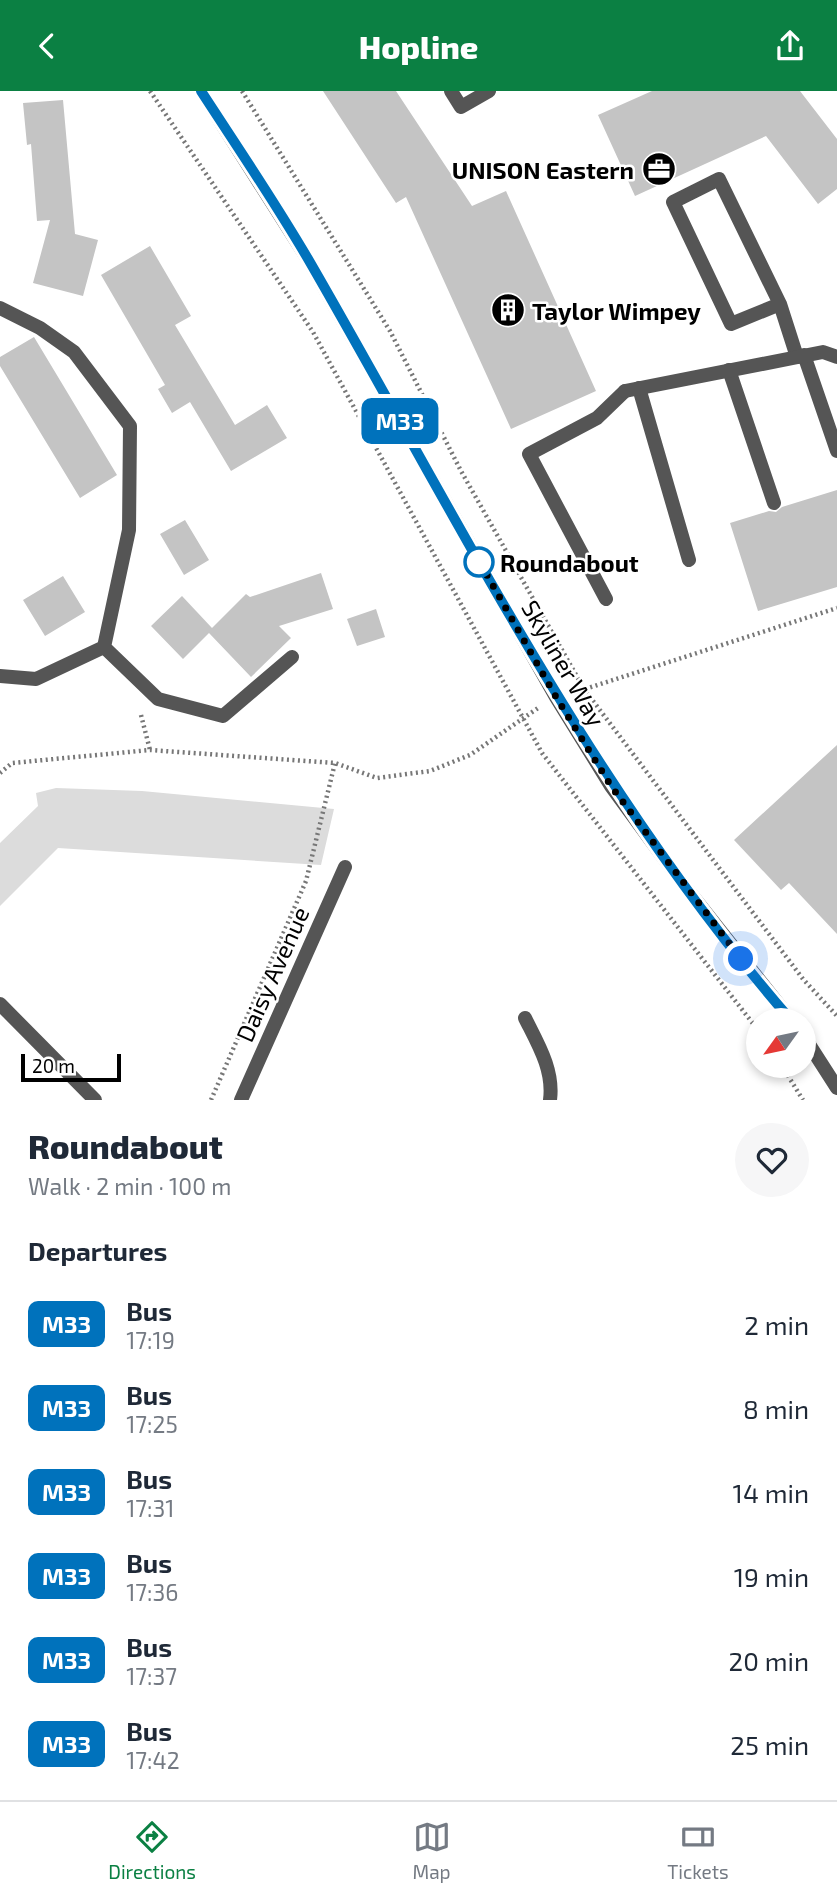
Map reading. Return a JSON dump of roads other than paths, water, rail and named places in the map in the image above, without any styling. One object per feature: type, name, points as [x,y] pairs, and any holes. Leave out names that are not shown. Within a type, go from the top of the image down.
[{"type":"street","name":"Skyliner Way","points":[[201,91],[309,261],[556,697],[611,786],[664,859],[782,1008]]},
{"type":"street","points":[[451,91],[461,107],[489,91]]},
{"type":"street","points":[[780,304],[731,324],[673,202],[719,179],[780,304],[837,451]]},
{"type":"street","points":[[0,308],[40,328],[74,352],[130,426],[129,530],[104,647]]},
{"type":"street","points":[[606,599],[529,454],[597,418],[632,390],[822,352],[837,357]]},
{"type":"street","points":[[729,370],[774,502]]},
{"type":"street","points":[[632,390],[689,560]]},
{"type":"street","points":[[104,647],[158,699],[223,716],[292,657]]},
{"type":"street","points":[[0,676],[36,679],[104,647]]},
{"type":"street","name":"Daisy Avenue","points":[[241,1100],[345,867]]},
{"type":"street","points":[[0,1004],[95,1100]]},
{"type":"street","points":[[525,1017],[545,1060],[552,1087],[550,1100]]},
{"type":"street","points":[[816,1046],[837,1063]]},
{"type":"street","points":[[816,1053],[837,1088]]},
{"type":"place","name":"UNISON Eastern","points":[[659,169]]},
{"type":"place","name":"Taylor Wimpey","points":[[508,310]]},
{"type":"place","name":"Roundabout","points":[[479,562]]}]
